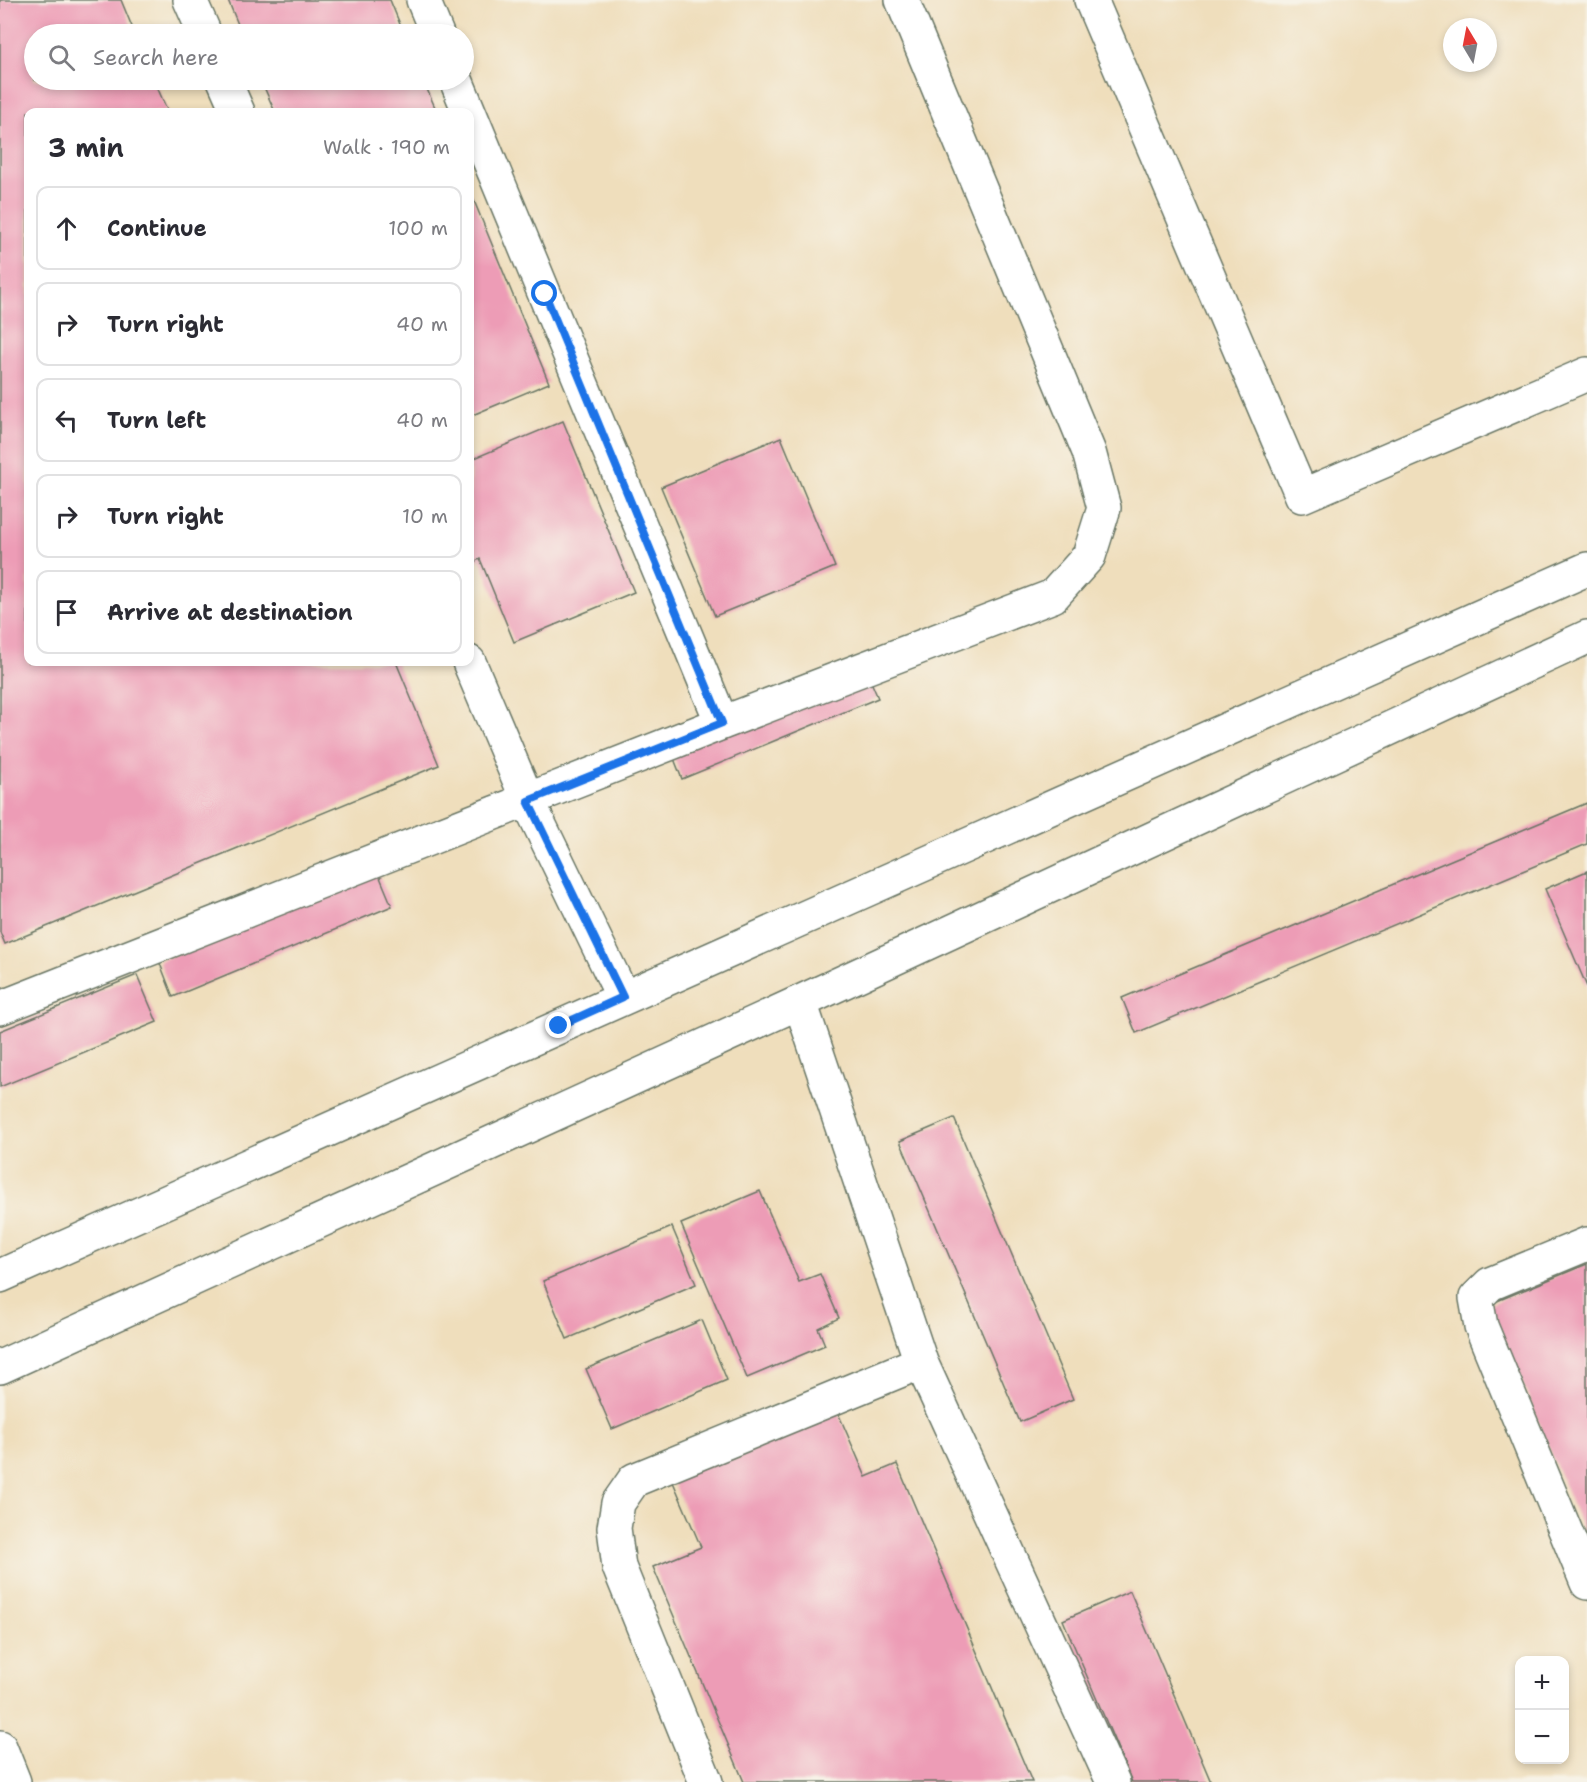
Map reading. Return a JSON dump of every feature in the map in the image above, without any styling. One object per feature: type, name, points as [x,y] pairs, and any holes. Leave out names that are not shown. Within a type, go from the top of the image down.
[{"type":"street","points":[[190,0],[201,24]]},
{"type":"street","points":[[423,0],[433,24]]},
{"type":"street","points":[[0,1008],[722,723],[1053,596],[1089,556],[1104,508],[1089,452],[902,0]]},
{"type":"street","points":[[1091,0],[1302,496],[1587,374]]},
{"type":"street","points":[[228,90],[236,108]]},
{"type":"street","points":[[460,90],[468,108]]},
{"type":"street","points":[[474,124],[722,723]]},
{"type":"street","points":[[0,1276],[1587,569]]},
{"type":"street","points":[[0,1367],[800,1002],[1587,637]]},
{"type":"street","points":[[471,666],[528,801],[623,997]]},
{"type":"street","points":[[800,1002],[921,1362],[1113,1782]]},
{"type":"street","points":[[1587,1244],[1490,1284],[1476,1298],[1481,1326],[1587,1583]]},
{"type":"street","points":[[706,1782],[619,1567],[614,1528],[618,1503],[634,1480],[921,1362]]},
{"type":"street","points":[[0,1747],[14,1782]]},
{"type":"building","points":[[0,0],[121,0],[131,24],[24,24],[24,90],[158,90],[166,108],[24,108],[24,666],[398,666],[439,765],[5,944],[0,932]]},
{"type":"building","points":[[228,0],[390,0],[400,24],[238,24]]},
{"type":"building","points":[[265,90],[427,90],[435,108],[273,108]]},
{"type":"building","points":[[474,201],[549,383],[474,414]]},
{"type":"building","points":[[563,421],[634,592],[514,642],[480,559],[474,562],[474,458]]},
{"type":"building","points":[[781,437],[835,567],[715,616],[661,487]]},
{"type":"building","points":[[866,670],[878,698],[682,779],[671,751]]},
{"type":"building","points":[[1587,803],[1587,844],[1136,1033],[1122,998]]},
{"type":"building","points":[[377,870],[392,906],[173,997],[159,961]]},
{"type":"building","points":[[1587,871],[1587,987],[1545,889]]},
{"type":"building","points":[[137,975],[157,1022],[0,1087],[0,1031]]},
{"type":"building","points":[[954,1118],[1073,1399],[1020,1422],[900,1141]]},
{"type":"building","points":[[760,1191],[799,1282],[820,1274],[839,1318],[818,1328],[825,1345],[747,1378],[681,1224]]},
{"type":"building","points":[[672,1227],[696,1284],[567,1339],[543,1281]]},
{"type":"building","points":[[1587,1264],[1587,1541],[1490,1304]]},
{"type":"building","points":[[702,1320],[727,1380],[612,1429],[586,1369]]},
{"type":"building","points":[[835,1406],[866,1477],[897,1464],[1032,1782],[744,1782],[653,1567],[701,1547],[670,1475]]},
{"type":"building","points":[[1130,1591],[1211,1782],[1132,1782],[1063,1620]]},
{"type":"route","points":[[545,294],[722,723],[528,801],[623,997],[559,1026]]}]
